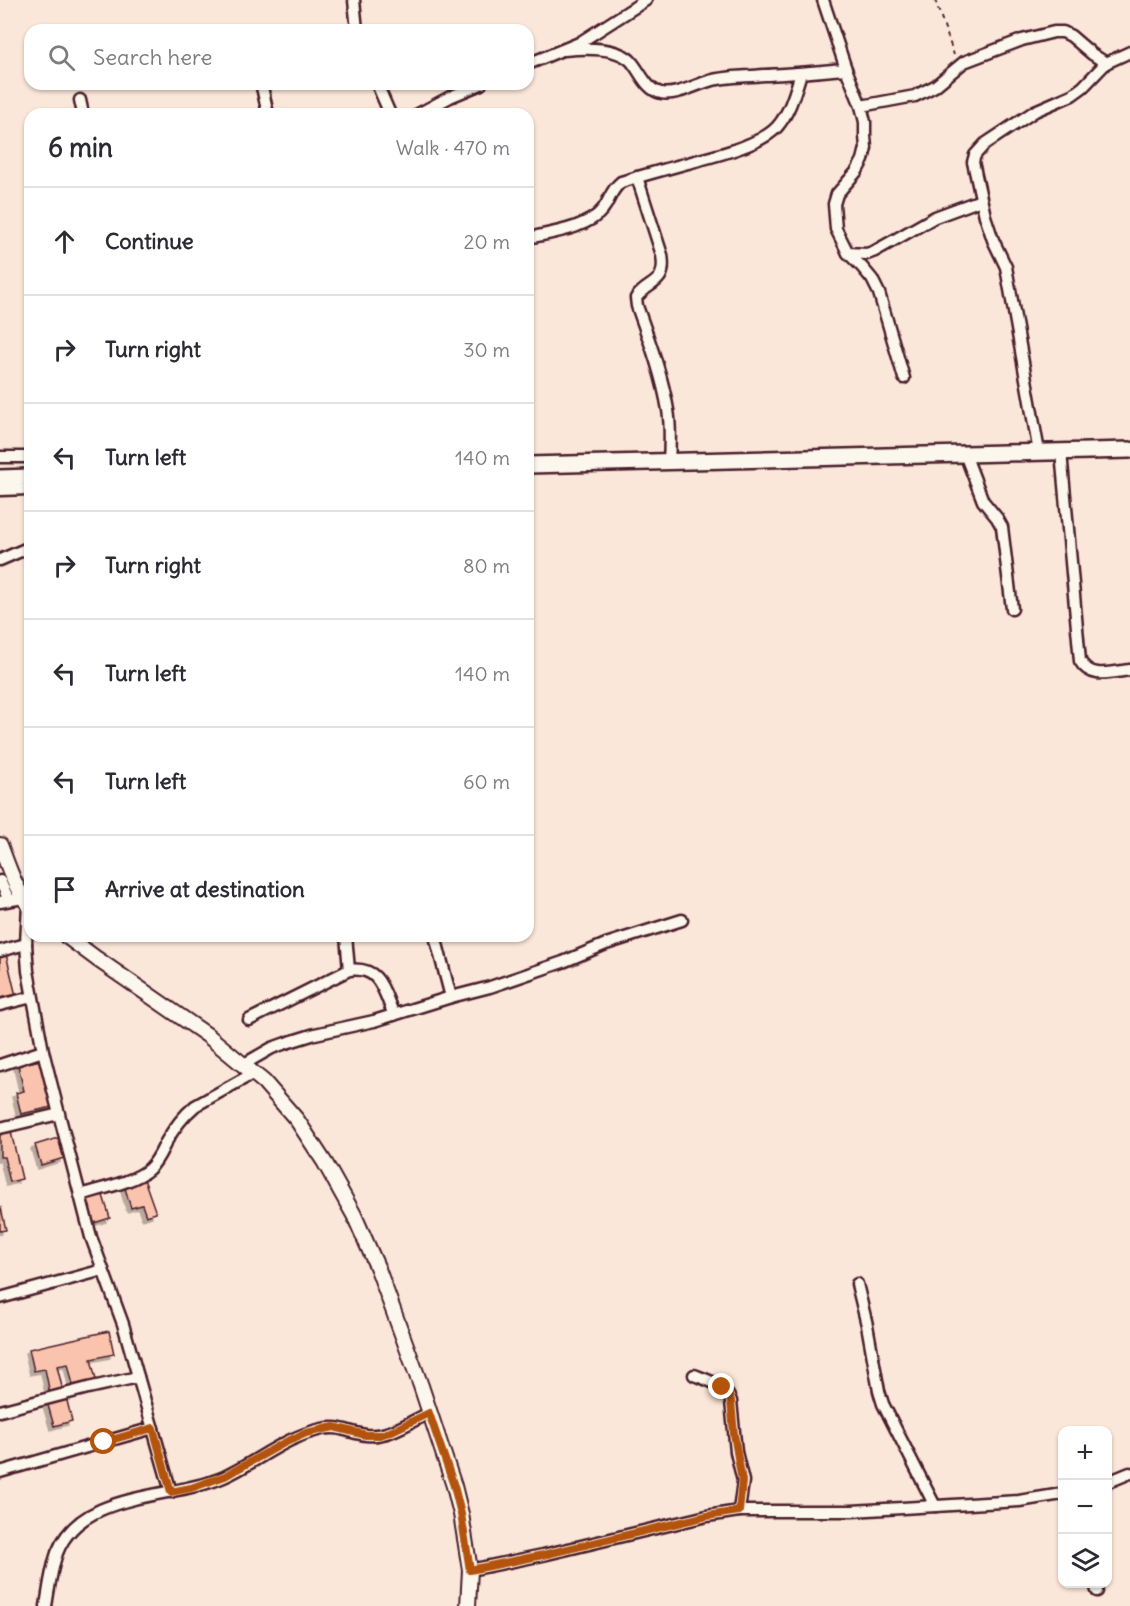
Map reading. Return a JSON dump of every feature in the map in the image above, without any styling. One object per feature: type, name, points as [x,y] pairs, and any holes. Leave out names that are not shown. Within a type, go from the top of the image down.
[{"type":"main road","points":[[534,465],[1130,450]]},
{"type":"main road","points":[[0,477],[24,477]]},
{"type":"street","points":[[354,0],[356,24]]},
{"type":"street","points":[[534,62],[579,43],[646,0]]},
{"type":"street","points":[[823,0],[861,106],[866,136],[863,160],[857,171],[837,194],[834,204],[836,229],[848,253],[872,279],[879,293],[904,378]]},
{"type":"street","points":[[861,106],[915,96],[935,86],[958,66],[976,57],[1022,40],[1054,32],[1063,32],[1071,36],[1106,63]]},
{"type":"street","points":[[564,50],[597,49],[622,56],[630,60],[649,85],[663,93],[724,78],[846,69]]},
{"type":"street","points":[[1039,452],[1006,267],[993,240],[973,162],[980,148],[1035,111],[1072,95],[1106,63],[1130,52]]},
{"type":"street","points":[[534,236],[581,224],[593,218],[605,207],[614,188],[621,182],[757,141],[775,129],[782,121],[792,103],[801,73]]},
{"type":"street","points":[[263,90],[267,108]]},
{"type":"street","points":[[379,90],[387,108]]},
{"type":"street","points":[[429,108],[467,90]]},
{"type":"street","points":[[80,100],[82,108]]},
{"type":"street","points":[[637,177],[662,255],[661,275],[636,298],[656,359],[668,411],[669,462]]},
{"type":"street","points":[[848,253],[867,254],[875,251],[935,217],[981,200]]},
{"type":"street","points":[[1061,452],[1080,661],[1088,672],[1096,674],[1130,670]]},
{"type":"street","points":[[965,454],[983,501],[1002,527],[1012,609]]},
{"type":"street","points":[[0,457],[24,457]]},
{"type":"street","points":[[0,490],[24,489]]},
{"type":"street","points":[[0,560],[24,550]]},
{"type":"street","points":[[0,845],[24,898]]},
{"type":"street","points":[[0,880],[4,901],[24,903]]},
{"type":"street","points":[[80,1195],[138,1177],[149,1170],[176,1125],[187,1112],[249,1069],[272,1048],[315,1034],[374,1021],[490,987],[616,941],[682,920]]},
{"type":"street","points":[[74,942],[207,1035],[249,1069],[279,1097],[325,1163],[354,1215],[378,1269],[454,1486],[470,1570],[468,1606]]},
{"type":"street","points":[[347,942],[349,970]]},
{"type":"street","points":[[437,942],[451,997]]},
{"type":"street","points":[[0,951],[26,944],[28,972],[43,1051],[91,1237],[123,1324],[171,1492]]},
{"type":"street","points":[[249,1020],[349,970],[358,969],[374,974],[394,1015]]},
{"type":"street","points":[[0,1005],[32,997]]},
{"type":"street","points":[[0,1065],[43,1051]]},
{"type":"street","points":[[0,1128],[59,1114]]},
{"type":"street","points":[[0,1298],[103,1270]]},
{"type":"street","points":[[857,1284],[883,1404],[935,1506]]},
{"type":"street","points":[[694,1375],[722,1387],[728,1393],[731,1401],[742,1481],[739,1511]]},
{"type":"street","points":[[0,1411],[138,1377]]},
{"type":"street","points":[[46,1606],[57,1551],[84,1518],[98,1509],[148,1495],[191,1488],[225,1476],[306,1433],[334,1427],[366,1435],[380,1435],[429,1413]]},
{"type":"street","points":[[0,1472],[153,1428]]},
{"type":"street","points":[[1112,1480],[1130,1473]]},
{"type":"street","points":[[470,1570],[707,1516],[739,1511],[829,1512],[1032,1500],[1058,1495]]},
{"type":"path","points":[[934,0],[958,66]]},
{"type":"building","points":[[6,954],[16,996],[0,1000],[0,955]]},
{"type":"building","points":[[41,1060],[52,1107],[21,1114],[16,1093],[24,1091],[18,1065]]},
{"type":"building","points":[[11,1132],[22,1179],[10,1182],[4,1157],[0,1157],[0,1134]]},
{"type":"building","points":[[58,1138],[64,1158],[41,1165],[35,1145]]},
{"type":"building","points":[[144,1179],[156,1213],[146,1216],[142,1205],[131,1208],[124,1185]]},
{"type":"building","points":[[102,1192],[110,1218],[91,1224],[83,1198]]},
{"type":"building","points":[[0,1209],[6,1230],[0,1231]]},
{"type":"building","points":[[109,1331],[114,1354],[91,1359],[96,1380],[73,1385],[68,1364],[57,1366],[63,1391],[50,1394],[45,1369],[34,1371],[29,1349]]},
{"type":"building","points":[[66,1397],[72,1421],[54,1426],[47,1402]]},
{"type":"route","points":[[104,1442],[153,1428],[171,1492],[191,1488],[225,1476],[306,1433],[334,1427],[366,1435],[380,1435],[429,1413],[454,1486],[470,1570],[623,1537],[707,1516],[739,1511],[742,1481],[736,1452],[731,1401],[728,1393],[722,1387]]}]
